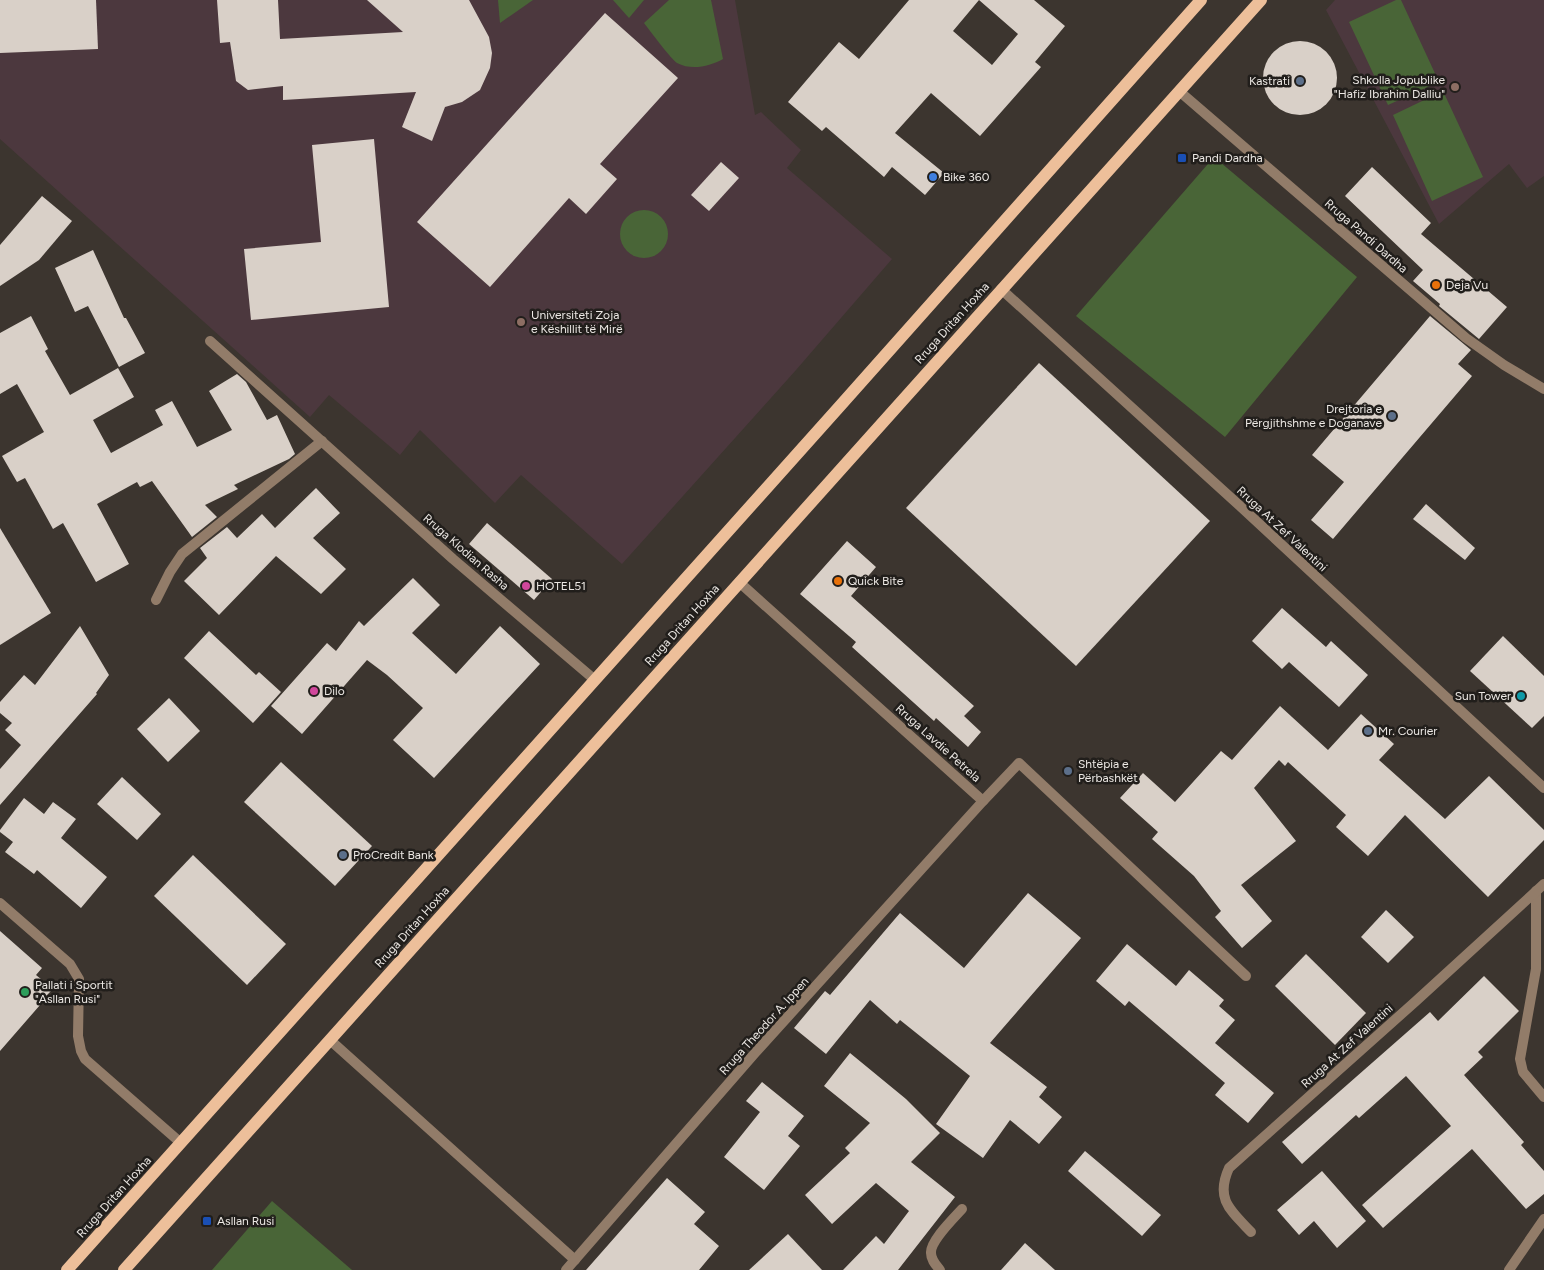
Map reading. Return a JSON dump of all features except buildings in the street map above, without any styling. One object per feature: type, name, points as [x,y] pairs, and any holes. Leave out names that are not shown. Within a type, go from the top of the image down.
[{"type":"main road","name":"Rruga Dritan Hoxha","points":[[67,1270],[1201,0]]},
{"type":"main road","name":"Rruga Dritan Hoxha","points":[[124,1270],[1261,0]]},
{"type":"street","name":"Rruga Pandi Dardha","points":[[1179,91],[1466,338],[1544,390]]},
{"type":"street","name":"Rruga At Zef Valentini","points":[[1001,289],[1226,493],[1544,788]]},
{"type":"street","name":"Rruga Klodian Rasha","points":[[210,341],[453,559],[595,680]]},
{"type":"street","points":[[156,600],[170,572],[182,554],[322,441]]},
{"type":"street","name":"Rruga Lavdie Petrela","points":[[739,582],[983,801],[1018,763],[1246,976]]},
{"type":"street","name":"Rruga Theodor A. Ippen","points":[[566,1270],[755,1053],[983,801]]},
{"type":"street","name":"Rruga At Zef Valentini","points":[[1540,888],[1536,969],[1520,1059],[1523,1072],[1544,1097]]},
{"type":"street","name":"Rruga At Zef Valentini","points":[[1251,1232],[1226,1203],[1222,1191],[1223,1180],[1229,1168],[1540,888]]},
{"type":"street","points":[[0,903],[70,964],[76,972],[79,979],[79,1046],[85,1059],[181,1143]]},
{"type":"street","points":[[330,1040],[575,1260]]},
{"type":"street","points":[[940,1270],[933,1261],[930,1252],[933,1244],[962,1209]]},
{"type":"street","points":[[1508,1270],[1544,1219]]},
{"type":"shaded area","name":"Universiteti Zoja e Këshillit të Mirë","points":[[0,0],[735,0],[755,115],[761,112],[801,150],[787,168],[892,259],[796,370],[622,564],[521,475],[495,503],[420,430],[400,455],[329,395],[310,417],[0,139]]},
{"type":"shaded area","name":"Shkolla Jopublike \"Hafiz Ibrahim Dalliu\"","points":[[1335,0],[1544,0],[1544,176],[1527,188],[1509,164],[1439,224],[1326,10]]},
{"type":"green space","points":[[498,0],[533,0],[500,23]]},
{"type":"green space","points":[[613,0],[644,0],[629,18]]},
{"type":"green space","points":[[669,0],[711,0],[723,59],[712,64],[689,67],[677,63],[670,56],[644,23]]},
{"type":"green space","points":[[1396,0],[1401,0],[1439,82],[1388,105],[1349,22]]},
{"type":"green space","points":[[1443,91],[1483,177],[1432,201],[1393,115]]},
{"type":"green space","points":[[1214,157],[1357,277],[1225,437],[1076,316]]},
{"type":"green space","points":[[644,210],[653,212],[661,217],[666,225],[668,234],[666,243],[661,251],[653,256],[644,258],[635,256],[627,251],[622,243],[620,234],[622,225],[627,217],[635,212]]},
{"type":"green space","points":[[272,1201],[352,1270],[212,1270]]},
{"type":"place","name":"Kastrati","points":[[1300,81]]},
{"type":"place","name":"Shkolla Jopublike \"Hafiz Ibrahim Dalliu\"","points":[[1455,87]]},
{"type":"place","name":"Pandi Dardha","points":[[1182,158]]},
{"type":"place","name":"Bike 360","points":[[933,177]]},
{"type":"place","name":"Deja Vu","points":[[1436,285]]},
{"type":"place","name":"Universiteti Zoja e Këshillit të Mirë","points":[[521,322]]},
{"type":"place","name":"Drejtoria e Përgjithshme e Doganave","points":[[1392,416]]},
{"type":"place","name":"Quick Bite","points":[[838,581]]},
{"type":"place","name":"HOTEL51","points":[[526,586]]},
{"type":"place","name":"Dilo","points":[[314,691]]},
{"type":"place","name":"Sun Tower","points":[[1521,696]]},
{"type":"place","name":"Mr. Courier","points":[[1368,731]]},
{"type":"place","name":"Shtëpia e Përbashkët","points":[[1068,771]]},
{"type":"place","name":"ProCredit Bank","points":[[343,855]]},
{"type":"place","name":"Pallati i Sportit \"Asllan Rusi\"","points":[[25,992]]},
{"type":"place","name":"Asllan Rusi","points":[[207,1221]]}]
